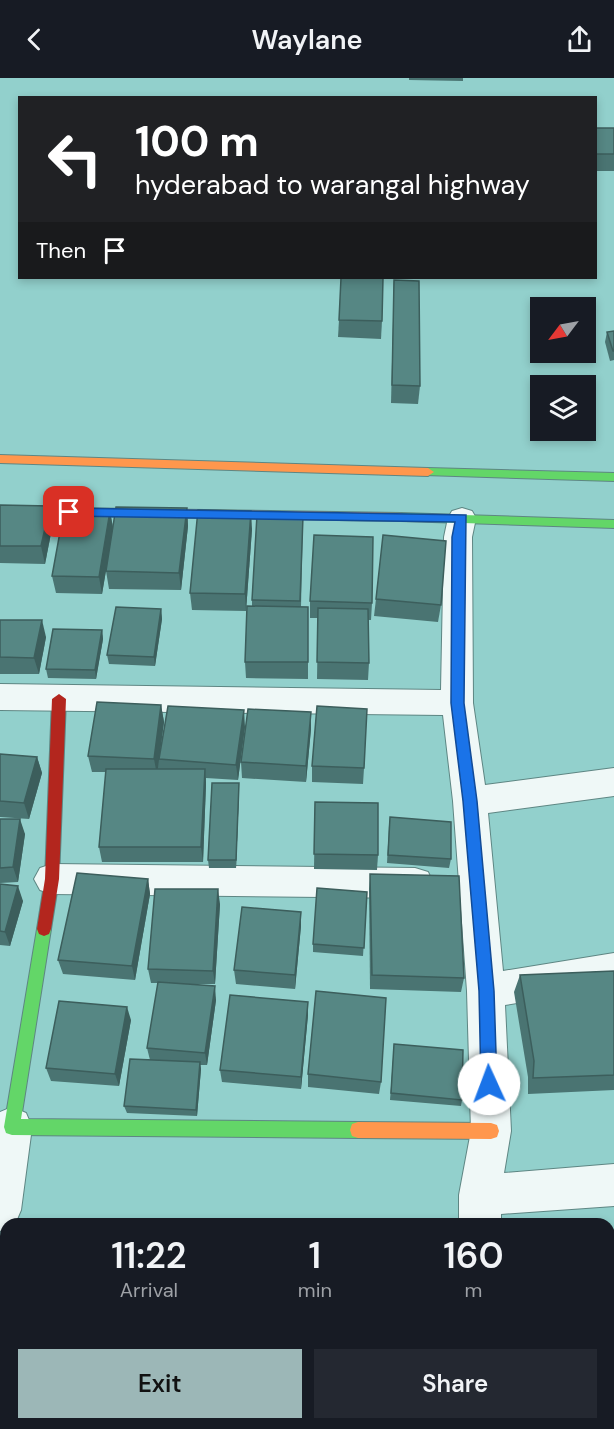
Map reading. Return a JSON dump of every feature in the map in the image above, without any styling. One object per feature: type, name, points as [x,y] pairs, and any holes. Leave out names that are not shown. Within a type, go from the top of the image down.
[{"type":"main road","points":[[0,459],[614,477]]},
{"type":"main road","points":[[0,511],[462,518],[614,524]]},
{"type":"main road","points":[[59,699],[52,879],[12,1127],[491,1131]]},
{"type":"street","points":[[462,518],[458,537],[458,703],[470,801],[486,991],[491,1131],[480,1209],[614,1185]]},
{"type":"street","points":[[0,697],[458,703]]},
{"type":"street","points":[[470,801],[614,782]]},
{"type":"street","points":[[52,879],[477,884]]},
{"type":"street","points":[[486,991],[614,970]]},
{"type":"street","points":[[0,1210],[12,1127]]},
{"type":"building","points":[[597,128],[614,128],[614,154],[597,154]]},
{"type":"building","points":[[341,279],[383,279],[382,321],[339,320]]},
{"type":"building","points":[[394,280],[419,281],[420,386],[392,385]]},
{"type":"building","points":[[614,331],[614,351],[613,351],[607,332]]},
{"type":"building","points":[[0,505],[50,506],[41,546],[0,546]]},
{"type":"building","points":[[116,507],[187,508],[179,573],[106,571]]},
{"type":"building","points":[[64,510],[110,511],[99,577],[52,576]]},
{"type":"building","points":[[198,510],[251,511],[245,594],[190,593]]},
{"type":"building","points":[[257,515],[303,516],[300,601],[252,600]]},
{"type":"building","points":[[314,535],[373,537],[372,603],[310,601]]},
{"type":"building","points":[[383,535],[446,541],[441,605],[376,599]]},
{"type":"building","points":[[247,606],[308,607],[308,662],[245,662]]},
{"type":"building","points":[[116,607],[161,609],[154,657],[107,655]]},
{"type":"building","points":[[318,608],[368,609],[369,663],[317,662]]},
{"type":"building","points":[[0,620],[42,620],[34,658],[0,657]]},
{"type":"building","points":[[53,629],[102,630],[95,670],[46,669]]},
{"type":"building","points":[[97,702],[161,705],[154,759],[88,756]]},
{"type":"building","points":[[168,706],[244,710],[236,765],[159,759]]},
{"type":"building","points":[[317,706],[367,709],[364,768],[312,766]]},
{"type":"building","points":[[248,709],[311,712],[306,766],[241,762]]},
{"type":"building","points":[[0,754],[37,757],[24,803],[0,801]]},
{"type":"building","points":[[106,769],[205,769],[201,847],[99,847]]},
{"type":"building","points":[[212,783],[239,783],[236,860],[208,860]]},
{"type":"building","points":[[315,802],[378,803],[378,855],[314,854]]},
{"type":"building","points":[[390,817],[451,822],[451,859],[388,855]]},
{"type":"building","points":[[0,819],[20,819],[13,867],[0,868]]},
{"type":"building","points":[[77,873],[148,879],[132,966],[58,960]]},
{"type":"building","points":[[370,874],[459,876],[464,978],[372,975]]},
{"type":"building","points":[[0,884],[18,886],[5,932],[0,931]]},
{"type":"building","points":[[317,888],[367,892],[364,948],[313,944]]},
{"type":"building","points":[[155,889],[218,889],[213,971],[148,969]]},
{"type":"building","points":[[242,907],[301,912],[295,975],[234,970]]},
{"type":"building","points":[[614,971],[614,1075],[533,1078],[534,1061],[520,975]]},
{"type":"building","points":[[158,982],[215,986],[205,1053],[147,1048]]},
{"type":"building","points":[[316,991],[386,998],[381,1082],[308,1074]]},
{"type":"building","points":[[230,995],[308,1002],[301,1077],[220,1070]]},
{"type":"building","points":[[59,1001],[127,1007],[115,1074],[46,1068]]},
{"type":"building","points":[[394,1044],[463,1050],[462,1100],[391,1093]]},
{"type":"building","points":[[130,1059],[200,1062],[196,1110],[124,1106]]},
{"type":"traffic: fast","points":[[428,472],[614,477]]},
{"type":"traffic: fast","points":[[401,517],[614,524]]},
{"type":"traffic: fast","points":[[44,929],[12,1127],[358,1130]]},
{"type":"traffic: slow","points":[[0,459],[428,472]]},
{"type":"traffic: slow","points":[[0,511],[401,517]]},
{"type":"traffic: slow","points":[[358,1130],[491,1131]]},
{"type":"traffic: jam","points":[[44,929],[52,879],[59,699]]},
{"type":"route","points":[[69,512],[462,518],[458,537],[458,703],[470,801],[486,991],[489,1084]]}]
